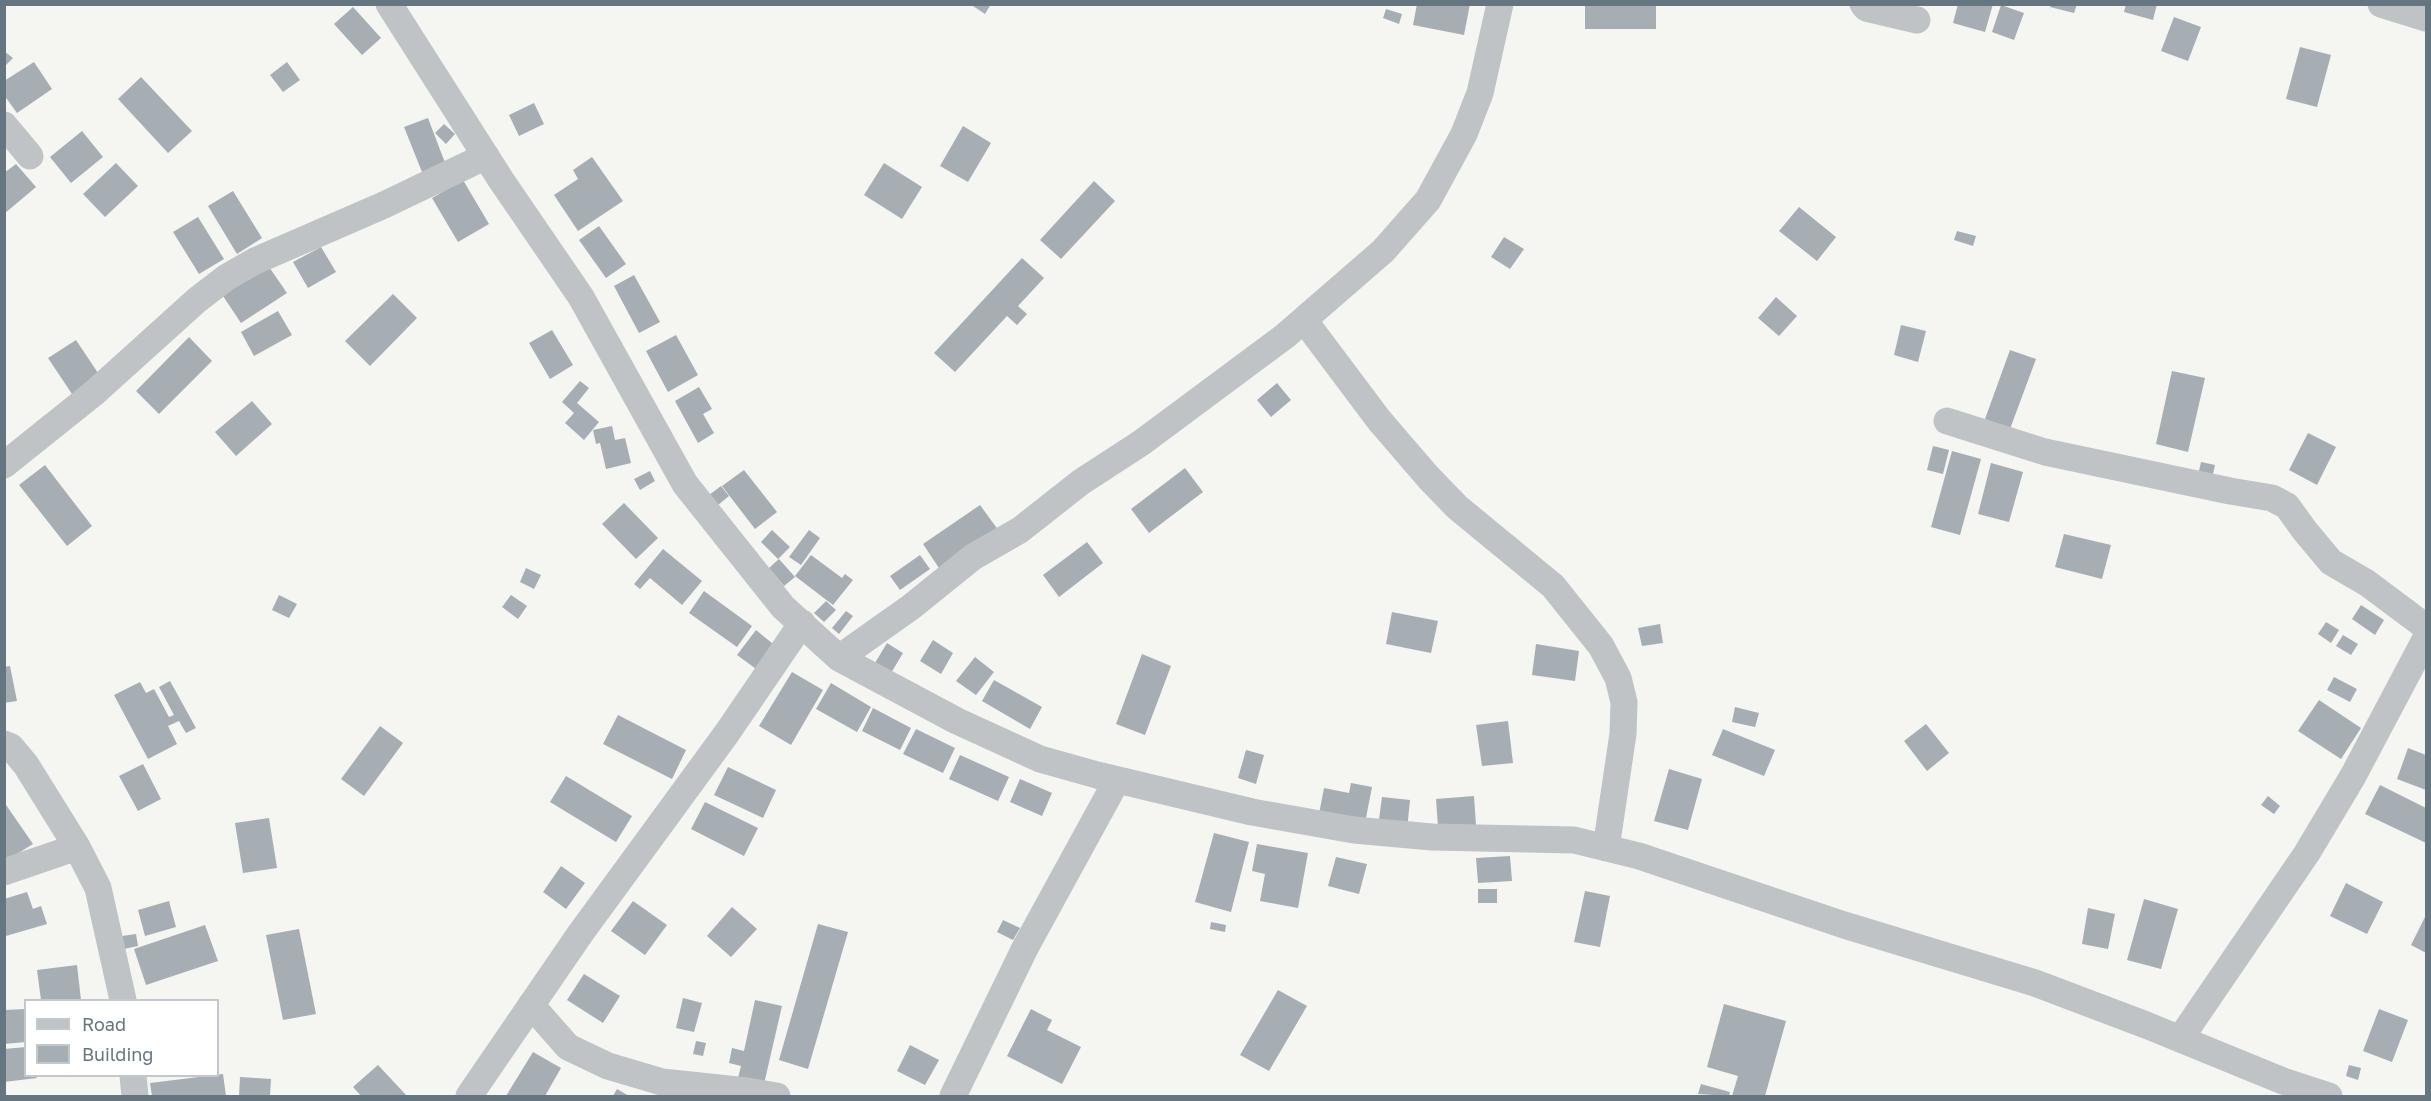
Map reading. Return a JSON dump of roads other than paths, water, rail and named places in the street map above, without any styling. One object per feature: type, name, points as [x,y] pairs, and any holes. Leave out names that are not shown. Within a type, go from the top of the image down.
[{"type":"street","points":[[389,4],[486,156],[581,297],[684,484],[783,607],[839,658],[957,721],[1040,759],[1252,812],[1354,830],[1432,837],[1574,840],[1639,855],[1844,925],[2036,983],[2283,1081],[2330,1096]]},
{"type":"street","points":[[839,658],[911,607],[973,557],[1020,530],[1081,482],[1141,443],[1285,336],[1383,251],[1428,200],[1464,134],[1480,93],[1500,4]]},
{"type":"street","points":[[1863,4],[1866,8],[1917,20]]},
{"type":"street","points":[[2380,4],[2427,18]]},
{"type":"street","points":[[4,125],[30,156]]},
{"type":"street","points":[[4,465],[94,393],[197,300],[227,277],[255,261],[374,210],[486,156]]},
{"type":"street","points":[[1304,320],[1379,420],[1428,477],[1457,507],[1553,586],[1601,646],[1618,678],[1624,702],[1620,758],[1606,848]]},
{"type":"street","points":[[1947,421],[2045,452],[2272,498],[2287,506],[2331,562],[2367,583],[2427,627]]},
{"type":"street","points":[[469,1096],[580,934],[728,733],[802,624]]},
{"type":"street","points":[[2180,1039],[2307,853],[2353,776],[2427,638]]},
{"type":"street","points":[[4,744],[11,747],[26,765],[77,847],[98,888],[123,999]]},
{"type":"street","points":[[953,1096],[1025,948],[1117,780]]},
{"type":"street","points":[[4,872],[77,847]]},
{"type":"street","points":[[531,1005],[568,1047],[608,1066],[662,1082],[777,1096]]},
{"type":"street","points":[[133,1077],[135,1096]]}]
